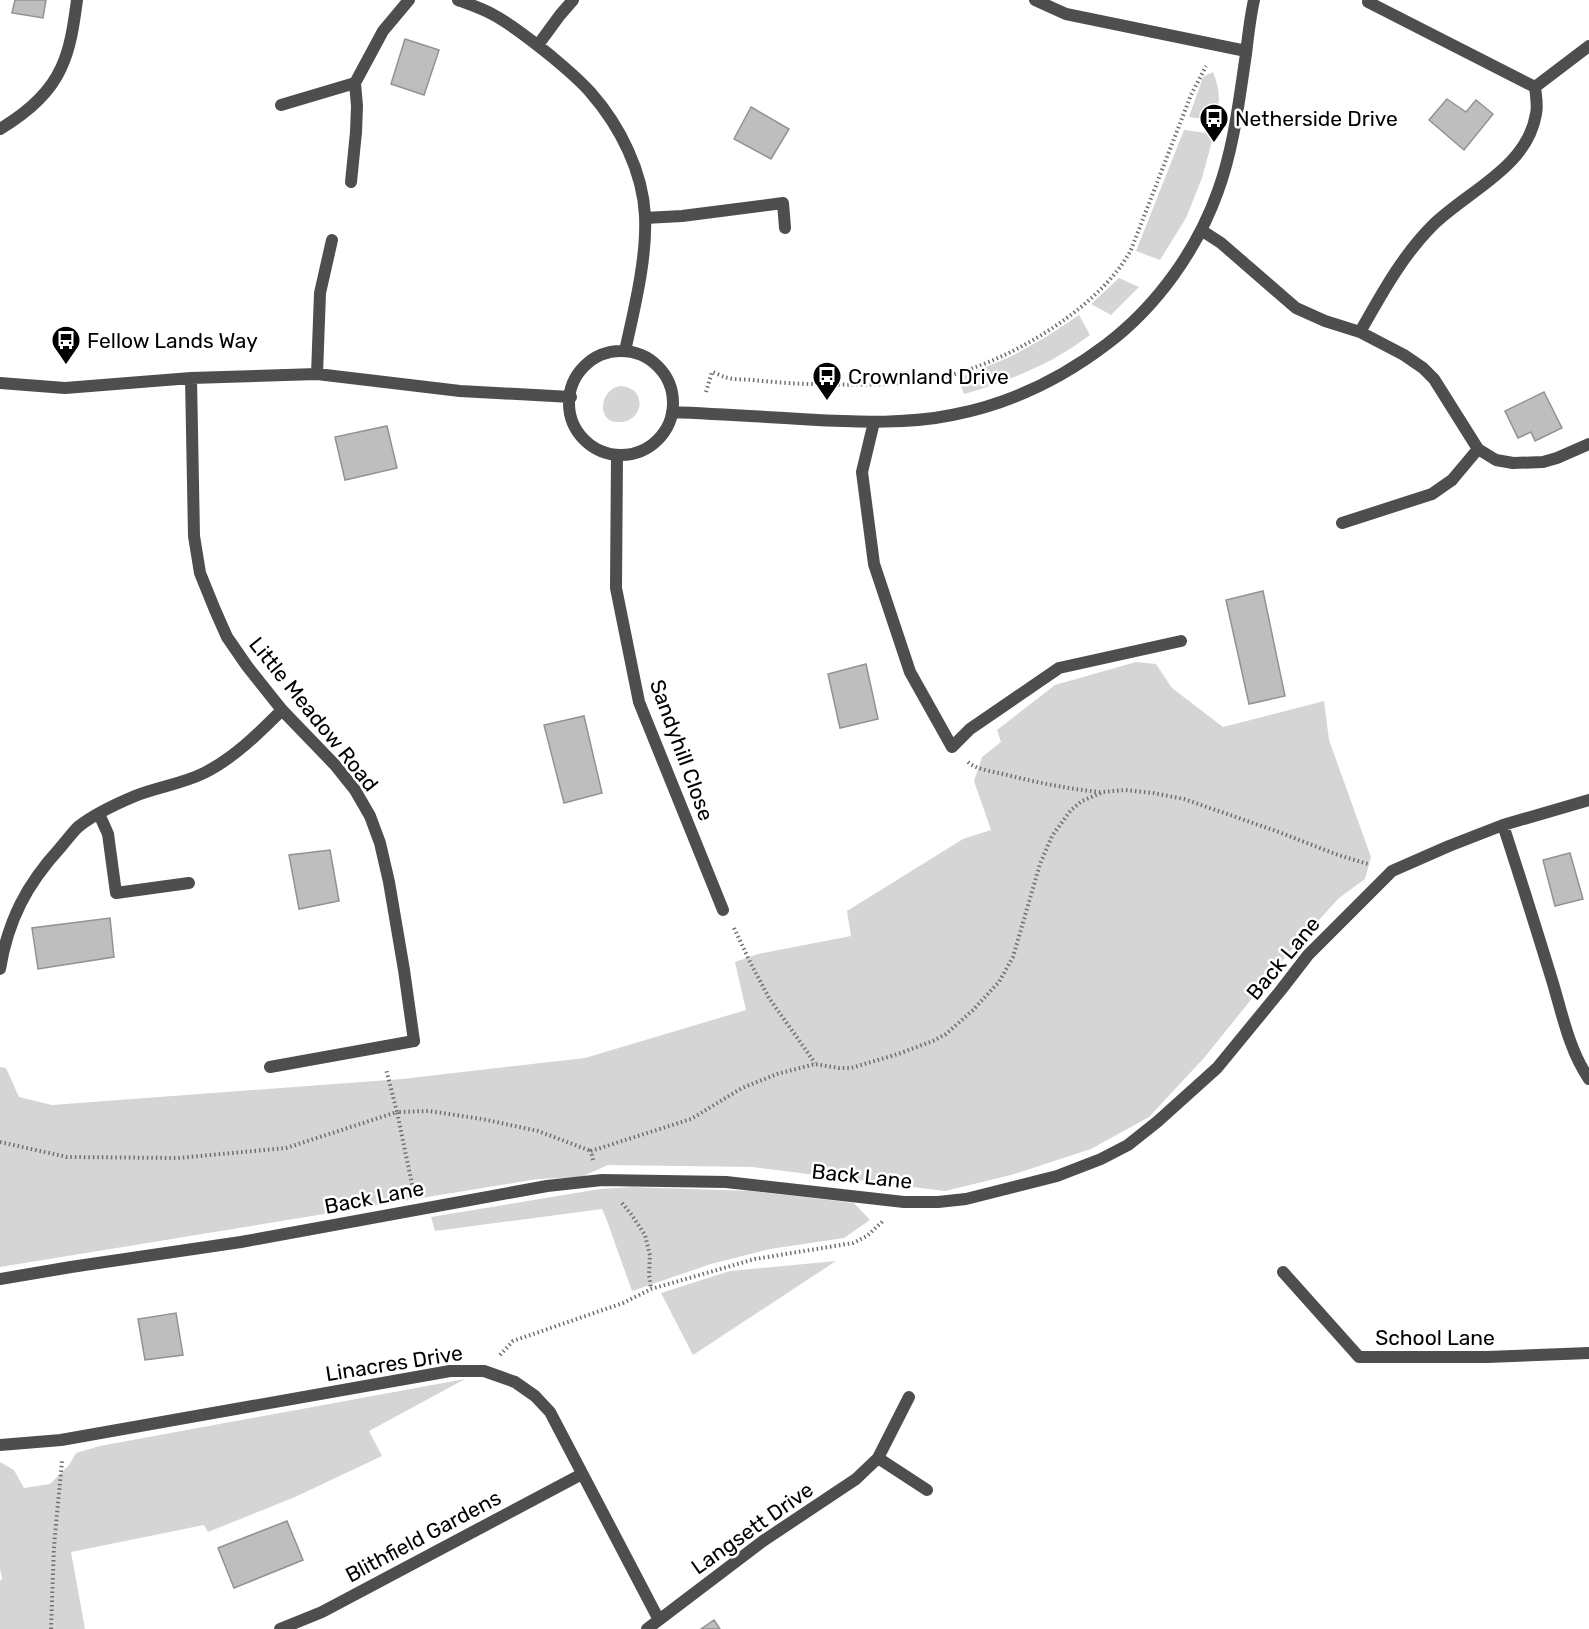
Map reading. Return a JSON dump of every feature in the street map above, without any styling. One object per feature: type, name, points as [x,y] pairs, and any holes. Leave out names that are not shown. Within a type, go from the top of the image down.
[{"type":"street","points":[[0,129],[27,112],[41,97],[61,68],[69,45],[77,0]]},
{"type":"street","points":[[351,182],[356,132],[355,82],[383,31],[410,0]]},
{"type":"street","points":[[458,0],[506,22],[538,45],[579,80],[611,119],[628,150],[640,184],[645,218],[642,264],[625,351]]},
{"type":"street","points":[[538,45],[573,0]]},
{"type":"street","points":[[1035,0],[1066,14],[1246,51]]},
{"type":"street","points":[[672,412],[874,422],[935,417],[972,411],[1027,393],[1084,361],[1131,324],[1152,302],[1177,270],[1201,230],[1218,193],[1229,157],[1254,0]]},
{"type":"street","points":[[1368,2],[1535,87]]},
{"type":"street","points":[[1535,87],[1589,46]]},
{"type":"street","points":[[281,105],[355,82]]},
{"type":"street","points":[[1360,332],[1381,295],[1417,242],[1432,225],[1516,156],[1533,128],[1537,111],[1535,87]]},
{"type":"street","points":[[645,218],[682,216],[783,203],[786,228]]},
{"type":"street","points":[[1201,230],[1221,243],[1296,308],[1325,321],[1360,332],[1404,355],[1423,368],[1434,379],[1478,449],[1496,460],[1513,463],[1543,462],[1589,444]]},
{"type":"street","points":[[317,374],[320,293],[332,240]]},
{"type":"street","points":[[625,351],[650,360],[662,370],[668,384],[672,412],[668,427],[652,446],[640,452],[617,455],[597,449],[580,435],[569,410],[570,397],[574,383],[587,364],[597,357],[625,351]]},
{"type":"street","points":[[0,383],[65,388],[191,378],[317,374],[460,391],[570,397]]},
{"type":"street","name":"Little Meadow Road","points":[[191,378],[194,536],[200,573],[227,637],[247,666],[282,710],[356,790],[370,816],[380,843],[389,882],[414,1041],[270,1067]]},
{"type":"street","points":[[874,422],[862,472],[874,564],[910,672],[952,747],[970,729],[1059,668],[1181,640]]},
{"type":"street","points":[[1342,523],[1432,494],[1452,480],[1478,449]]},
{"type":"street","name":"Sandyhill Close","points":[[617,455],[616,588],[639,702],[723,910]]},
{"type":"street","points":[[0,969],[11,924],[22,899],[39,871],[79,827],[99,814],[136,796],[204,774],[256,736],[282,710]]},
{"type":"street","name":"Back Lane","points":[[0,1279],[241,1242],[547,1186],[602,1180],[726,1182],[904,1202],[938,1202],[966,1199],[1057,1176],[1101,1159],[1128,1145],[1217,1068],[1308,955],[1392,871],[1503,825],[1589,800]]},
{"type":"street","points":[[99,814],[108,834],[116,893],[189,883]]},
{"type":"street","points":[[1503,825],[1574,1050],[1589,1079]]},
{"type":"street","name":"School Lane","points":[[1283,1272],[1359,1357],[1498,1357],[1589,1353]]},
{"type":"street","name":"Linacres Drive","points":[[0,1445],[61,1440],[450,1371],[484,1371],[515,1382],[535,1396],[550,1412],[658,1620]]},
{"type":"street","name":"Langsett Drive","points":[[647,1629],[763,1541],[856,1479],[878,1458],[909,1397]]},
{"type":"street","points":[[878,1458],[927,1490]]},
{"type":"street","name":"Blithfield Gardens","points":[[280,1629],[322,1612],[582,1474]]},
{"type":"path","points":[[699,414],[712,372],[726,378],[801,384],[883,385],[933,380],[963,372],[999,358],[1031,342],[1075,311],[1107,283],[1127,258],[1191,95],[1203,69],[1220,46]]},
{"type":"path","points":[[952,747],[974,766],[1076,790],[1103,792],[1125,790],[1184,799],[1338,855],[1392,871]]},
{"type":"path","points":[[0,1142],[67,1157],[178,1158],[286,1149],[397,1112],[429,1111],[538,1131],[591,1151],[691,1119],[758,1081],[777,1074],[815,1064],[851,1068],[898,1054],[946,1034],[999,982],[1013,957],[1040,864],[1052,836],[1071,810],[1082,801],[1103,792]]},
{"type":"path","points":[[723,910],[730,919],[769,998],[815,1064]]},
{"type":"path","points":[[384,1064],[397,1112],[417,1209]]},
{"type":"path","points":[[591,1151],[602,1180],[631,1214],[645,1235],[650,1255],[651,1288]]},
{"type":"path","points":[[484,1371],[513,1341],[623,1303],[651,1288],[755,1259],[853,1243],[867,1236]]},
{"type":"path","points":[[51,1629],[54,1546],[64,1449],[61,1440]]},
{"type":"shaded area","points":[[1213,72],[1219,96],[1217,121],[1189,117],[1203,77]]},
{"type":"shaded area","points":[[1184,130],[1214,134],[1202,178],[1186,218],[1160,260],[1136,251]]},
{"type":"shaded area","points":[[1119,278],[1139,287],[1111,315],[1091,304]]},
{"type":"shaded area","points":[[1079,315],[1090,335],[1082,341],[1033,369],[964,394],[958,378],[1010,357]]},
{"type":"shaded area","points":[[620,386],[636,392],[640,405],[633,417],[617,422],[606,416],[603,405],[608,393]]},
{"type":"shaded area","points":[[1136,662],[1156,664],[1172,688],[1223,727],[1324,701],[1329,740],[1371,857],[1365,879],[1339,898],[1287,955],[1204,1058],[1149,1117],[1091,1149],[1011,1175],[945,1191],[753,1167],[608,1165],[581,1177],[538,1179],[0,1267],[0,1067],[6,1068],[19,1097],[52,1105],[402,1079],[585,1058],[746,1010],[735,962],[758,954],[851,936],[847,911],[963,839],[991,830],[974,781],[982,757],[1001,742],[997,730],[1055,685]]},
{"type":"shaded area","points":[[632,1187],[751,1191],[854,1203],[870,1220],[844,1238],[770,1249],[711,1264],[632,1291],[602,1209],[435,1231],[431,1217],[600,1189]]},
{"type":"shaded area","points":[[836,1261],[693,1355],[661,1293],[730,1271]]},
{"type":"shaded area","points":[[465,1379],[369,1431],[382,1456],[295,1497],[208,1532],[204,1525],[71,1552],[85,1629],[0,1629],[0,1581],[2,1579],[0,1568],[0,1462],[14,1470],[24,1488],[50,1484],[69,1465],[76,1453],[100,1446]]},
{"type":"building","points":[[15,0],[46,0],[43,18],[12,13]]},
{"type":"building","points":[[405,39],[439,50],[424,95],[391,84]]},
{"type":"building","points":[[1447,99],[1466,112],[1476,100],[1493,114],[1464,150],[1429,120]]},
{"type":"building","points":[[751,107],[789,129],[771,159],[734,139]]},
{"type":"building","points":[[1544,392],[1562,428],[1535,441],[1531,432],[1518,438],[1505,411]]},
{"type":"building","points":[[387,426],[397,468],[345,480],[335,437]]},
{"type":"building","points":[[1263,591],[1285,696],[1249,704],[1226,600]]},
{"type":"building","points":[[866,664],[878,719],[840,728],[828,674]]},
{"type":"building","points":[[584,716],[602,793],[564,803],[544,725]]},
{"type":"building","points":[[330,850],[339,901],[299,909],[289,855]]},
{"type":"building","points":[[1570,853],[1583,899],[1555,906],[1543,860]]},
{"type":"building","points":[[110,918],[114,957],[38,969],[32,928]]},
{"type":"building","points":[[176,1313],[183,1355],[145,1360],[138,1319]]},
{"type":"building","points":[[287,1521],[303,1560],[234,1588],[218,1548]]},
{"type":"building","points":[[714,1620],[720,1629],[701,1629]]},
{"type":"place","name":"Netherside Drive","points":[[1214,144]]},
{"type":"place","name":"Fellow Lands Way","points":[[66,366]]},
{"type":"place","name":"Crownland Drive","points":[[827,402]]}]
